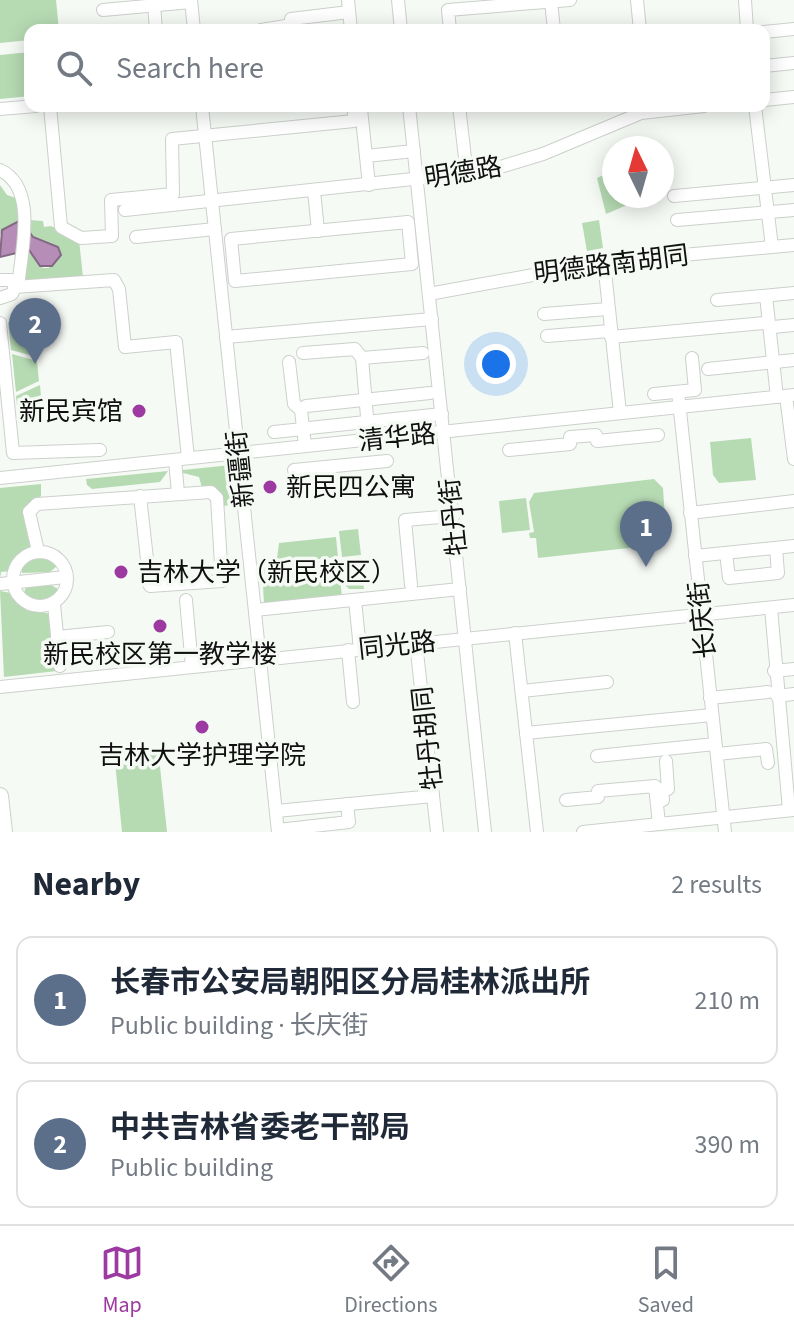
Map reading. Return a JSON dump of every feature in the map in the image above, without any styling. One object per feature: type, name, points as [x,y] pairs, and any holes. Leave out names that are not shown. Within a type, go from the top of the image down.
[{"type":"main road","points":[[0,796],[4,832]]},
{"type":"street","points":[[306,0],[308,16]]},
{"type":"street","points":[[398,0],[400,24]]},
{"type":"street","points":[[449,24],[448,10],[570,0]]},
{"type":"street","points":[[637,0],[639,24]]},
{"type":"street","points":[[745,0],[747,24]]},
{"type":"street","points":[[103,10],[191,1],[193,24]]},
{"type":"street","points":[[551,1],[553,24]]},
{"type":"street","points":[[154,5],[156,24]]},
{"type":"street","points":[[292,24],[291,19],[349,6]]},
{"type":"street","points":[[770,31],[794,29]]},
{"type":"street","points":[[770,65],[794,63]]},
{"type":"street","points":[[770,99],[794,97]]},
{"type":"street","points":[[0,109],[24,107]]},
{"type":"street","points":[[51,112],[60,220],[64,230],[81,238],[112,236],[111,200],[173,194],[171,140],[354,121],[354,112]]},
{"type":"street","name":"新疆街","points":[[203,112],[278,831]]},
{"type":"street","points":[[361,112],[369,185]]},
{"type":"street","name":"牡丹街","points":[[410,112],[485,832]]},
{"type":"street","points":[[460,112],[467,175]]},
{"type":"street","name":"明德路","points":[[125,210],[467,175],[525,161],[641,112]]},
{"type":"street","points":[[756,112],[772,247]]},
{"type":"street","points":[[366,156],[414,151]]},
{"type":"street","points":[[0,170],[20,192],[24,219],[15,287],[12,294],[0,298]]},
{"type":"street","points":[[674,196],[794,185]]},
{"type":"street","points":[[314,191],[318,231]]},
{"type":"street","points":[[677,220],[794,210]]},
{"type":"street","points":[[408,222],[412,264],[235,281],[231,239],[318,231],[408,222]]},
{"type":"street","points":[[136,237],[215,229]]},
{"type":"street","name":"明德路南胡同","points":[[429,294],[604,262],[794,245]]},
{"type":"street","points":[[604,262],[620,413]]},
{"type":"street","points":[[15,287],[110,278],[119,289],[125,347],[176,342],[181,459],[178,493]]},
{"type":"street","points":[[0,280],[11,280],[15,287]]},
{"type":"street","points":[[717,300],[794,293]]},
{"type":"street","points":[[766,296],[773,362],[786,396],[794,459]]},
{"type":"street","points":[[544,314],[608,309]]},
{"type":"street","points":[[226,337],[432,319]]},
{"type":"street","points":[[0,323],[13,453],[100,450]]},
{"type":"street","points":[[547,336],[794,325]]},
{"type":"street","points":[[303,353],[355,349],[362,358],[369,440]]},
{"type":"street","points":[[362,358],[423,353]]},
{"type":"street","points":[[654,394],[695,390],[692,358]]},
{"type":"street","points":[[708,369],[794,360]]},
{"type":"street","points":[[289,362],[294,404],[301,410],[306,428],[305,446]]},
{"type":"street","name":"长庆街","points":[[678,392],[725,832]]},
{"type":"street","points":[[306,406],[430,393]]},
{"type":"street","name":"清华路","points":[[0,478],[786,396]]},
{"type":"street","points":[[274,432],[442,414]]},
{"type":"street","points":[[581,417],[583,436]]},
{"type":"street","points":[[509,450],[570,444],[570,437],[596,435],[597,441],[658,435]]},
{"type":"street","points":[[343,442],[345,465]]},
{"type":"street","points":[[294,470],[387,461]]},
{"type":"street","points":[[38,551],[29,512],[33,505],[140,496],[178,493],[215,493],[222,581],[150,586],[140,496]]},
{"type":"street","points":[[690,513],[794,501]]},
{"type":"street","points":[[411,585],[405,520],[453,516]]},
{"type":"street","points":[[695,556],[794,546]]},
{"type":"street","points":[[726,553],[729,578],[778,573],[776,548]]},
{"type":"street","points":[[38,551],[50,553],[61,560],[65,577],[64,592],[54,604],[35,606],[22,602],[15,582],[17,562],[38,551]]},
{"type":"street","points":[[0,584],[65,577]]},
{"type":"street","points":[[255,610],[460,589]]},
{"type":"street","points":[[186,600],[192,667]]},
{"type":"street","points":[[353,702],[355,600]]},
{"type":"street","points":[[54,604],[60,666]]},
{"type":"street","name":"同光路","points":[[0,687],[794,605]]},
{"type":"street","points":[[583,832],[791,810],[788,746],[772,694],[771,608]]},
{"type":"street","points":[[57,637],[108,632]]},
{"type":"street","points":[[515,633],[537,832]]},
{"type":"street","name":"牡丹胡同","points":[[416,643],[437,832]]},
{"type":"street","points":[[774,671],[794,669]]},
{"type":"street","points":[[522,691],[607,682]]},
{"type":"street","points":[[710,698],[794,694]]},
{"type":"street","points":[[526,733],[712,715]]},
{"type":"street","points":[[780,726],[794,724]]},
{"type":"street","points":[[597,756],[766,749],[768,763]]},
{"type":"street","points":[[662,824],[662,789],[668,789],[666,761]]},
{"type":"street","points":[[566,800],[598,797],[598,791],[655,786],[662,824]]},
{"type":"street","points":[[276,811],[433,796]]},
{"type":"street","points":[[278,831],[349,822],[347,804]]},
{"type":"green space","points":[[0,0],[56,0],[58,24],[24,24],[24,41],[0,43]]},
{"type":"green space","points":[[24,53],[24,97],[0,99],[0,55]]},
{"type":"green space","points":[[602,176],[602,198],[597,178]]},
{"type":"green space","points":[[0,185],[7,195],[16,198],[21,220],[3,229],[0,235]]},
{"type":"green space","points":[[604,208],[620,208],[606,214]]},
{"type":"green space","points":[[29,220],[43,221],[44,227],[51,226],[79,240],[83,277],[25,282],[25,250],[32,251],[43,268],[49,268],[37,239],[29,234]]},
{"type":"green space","points":[[599,220],[603,248],[587,251],[582,223]]},
{"type":"green space","points":[[33,319],[37,357],[11,350],[8,322]]},
{"type":"green space","points":[[12,354],[37,361],[39,381],[16,392]]},
{"type":"green space","points":[[40,385],[43,420],[19,423],[16,396]]},
{"type":"green space","points":[[751,438],[756,480],[719,483],[713,475],[710,442]]},
{"type":"green space","points":[[231,465],[235,505],[220,506],[216,488],[202,488],[199,477],[183,473],[183,470]]},
{"type":"green space","points":[[168,471],[160,482],[92,489],[86,479]]},
{"type":"green space","points":[[654,479],[663,488],[665,518],[669,518],[670,523],[645,526],[647,546],[538,558],[536,538],[530,538],[529,533],[534,532],[529,502],[534,493]]},
{"type":"green space","points":[[41,484],[41,496],[26,508],[32,548],[12,561],[10,571],[1,572],[0,579],[0,488]]},
{"type":"green space","points":[[526,498],[530,530],[502,533],[499,501]]},
{"type":"green space","points":[[358,529],[361,555],[342,557],[339,531]]},
{"type":"green space","points":[[336,537],[338,557],[281,563],[277,558],[279,543]]},
{"type":"green space","points":[[35,557],[45,557],[57,566],[50,572],[22,573],[22,564]]},
{"type":"green space","points":[[360,557],[364,589],[349,589],[345,585],[343,563]]},
{"type":"green space","points":[[338,560],[342,597],[264,604],[262,567]]},
{"type":"green space","points":[[51,585],[58,589],[47,600],[32,601],[23,595],[26,587]]},
{"type":"green space","points":[[0,591],[11,593],[25,609],[51,614],[57,671],[4,677]]},
{"type":"green space","points":[[158,748],[167,832],[122,832],[114,752]]},
{"type":"shaded area","points":[[21,220],[33,237],[58,247],[61,255],[52,266],[40,266],[29,250],[0,257],[2,230]]},
{"type":"place","name":"中共吉林省委老干部局","points":[[35,364]]},
{"type":"place","name":"新民宾馆","points":[[139,411]]},
{"type":"place","name":"新民四公寓","points":[[270,487]]},
{"type":"place","name":"长春市公安局朝阳区分局桂林派出所","points":[[646,567]]},
{"type":"place","name":"吉林大学（新民校区）","points":[[121,572]]},
{"type":"place","name":"新民校区第一教学楼","points":[[160,626]]},
{"type":"place","name":"吉林大学护理学院","points":[[202,727]]}]
